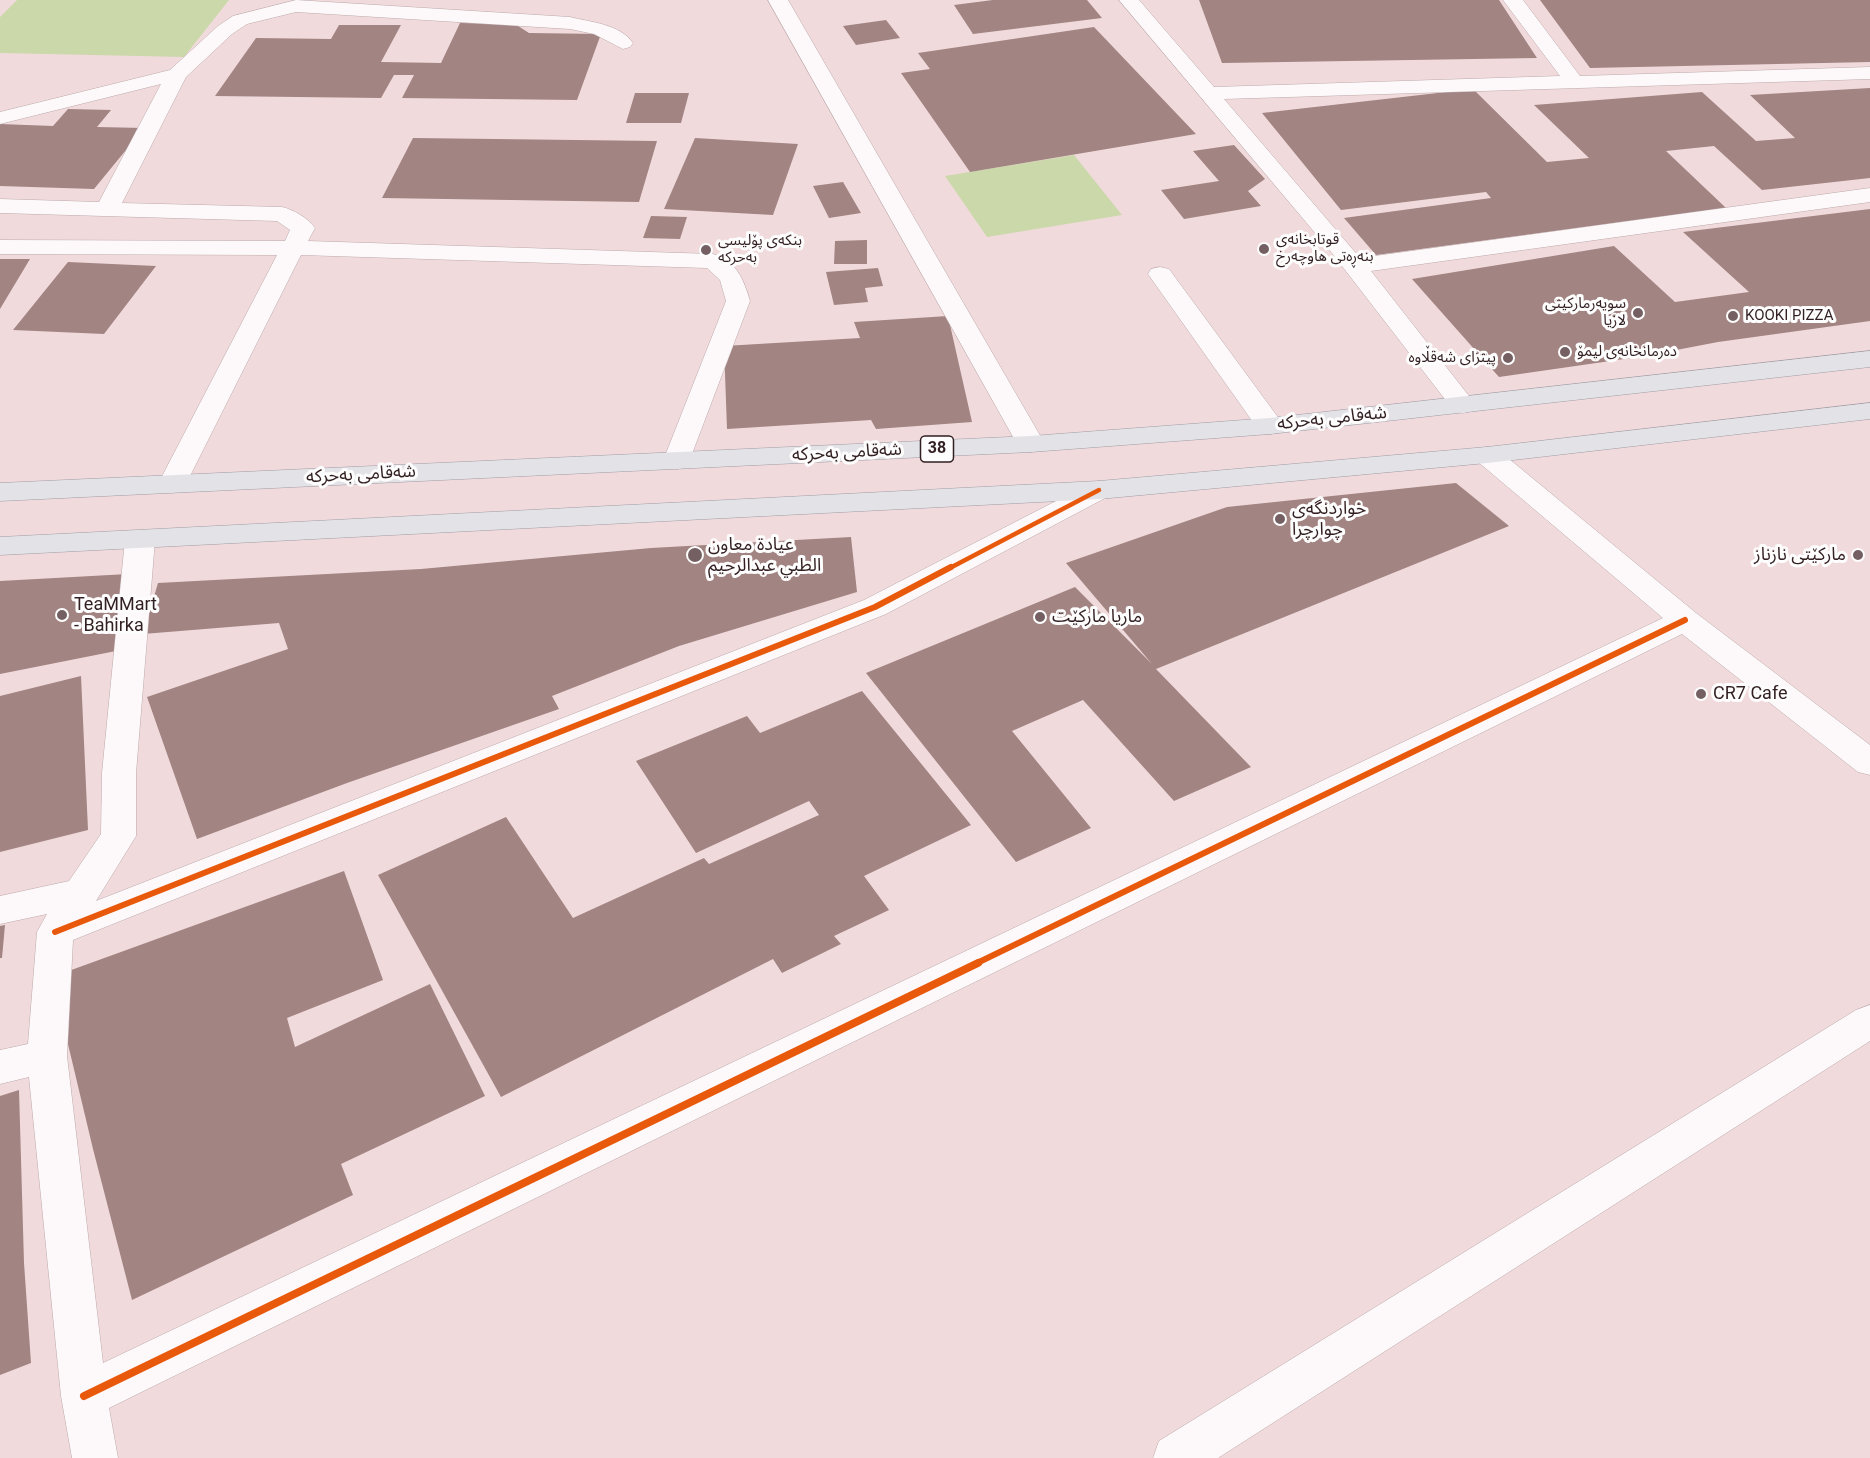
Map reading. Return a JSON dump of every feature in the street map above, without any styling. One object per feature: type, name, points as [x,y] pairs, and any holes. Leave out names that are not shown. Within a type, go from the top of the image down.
[{"type":"main road","name":"شەقامی بەحرکە","points":[[0,492],[1031,444],[1270,426],[1870,359]]},
{"type":"main road","points":[[0,546],[1099,490],[1487,455],[1870,411]]},
{"type":"main road","points":[[492,522],[497,469]]},
{"type":"street","points":[[778,0],[1031,444]]},
{"type":"street","points":[[1129,0],[1354,266],[1463,405]]},
{"type":"street","points":[[1513,0],[1575,81]]},
{"type":"street","points":[[107,210],[177,74],[225,30],[240,20],[296,6],[570,23],[602,30],[622,43]]},
{"type":"street","points":[[1209,93],[1870,73]]},
{"type":"street","points":[[0,118],[177,74]]},
{"type":"street","points":[[1354,266],[1870,195]]},
{"type":"street","points":[[0,206],[282,214],[303,228],[172,484]]},
{"type":"street","points":[[0,247],[293,248],[713,261],[731,277],[738,301],[677,461]]},
{"type":"street","points":[[1160,274],[1270,426]]},
{"type":"street","points":[[1487,455],[1685,620],[1870,763]]},
{"type":"street","points":[[55,932],[875,607],[1099,490]]},
{"type":"street","points":[[95,1458],[84,1396],[47,1056],[55,932],[118,836],[119,773],[140,540]]},
{"type":"street","points":[[84,1396],[1685,620]]},
{"type":"street","points":[[0,909],[82,892]]},
{"type":"street","points":[[1176,1458],[1870,1021]]},
{"type":"street","points":[[0,1066],[47,1056]]},
{"type":"green space","points":[[17,0],[229,0],[184,57],[0,53],[0,17]]},
{"type":"green space","points":[[1074,155],[1122,215],[987,237],[945,176]]},
{"type":"building","points":[[993,0],[1087,0],[1102,18],[973,34],[954,5]]},
{"type":"building","points":[[1199,0],[1499,0],[1537,58],[1222,63]]},
{"type":"building","points":[[1540,0],[1870,0],[1870,62],[1590,68]]},
{"type":"building","points":[[886,20],[900,38],[856,45],[843,26]]},
{"type":"building","points":[[460,23],[515,24],[529,33],[601,34],[577,100],[402,98],[414,75],[394,75],[381,98],[215,96],[256,38],[331,39],[339,25],[401,25],[381,62],[441,63]]},
{"type":"building","points":[[1094,27],[1196,134],[970,172],[901,73],[930,69],[918,53]]},
{"type":"building","points":[[1870,88],[1870,178],[1762,190],[1714,146],[1666,151],[1726,208],[1376,255],[1344,218],[1491,198],[1486,192],[1341,210],[1262,113],[1473,89],[1547,162],[1589,158],[1534,105],[1702,92],[1756,141],[1795,138],[1750,95]]},
{"type":"building","points":[[635,93],[689,93],[681,123],[626,123]]},
{"type":"building","points":[[68,109],[111,110],[97,127],[144,128],[94,189],[0,186],[0,124],[53,126]]},
{"type":"building","points":[[413,138],[657,141],[639,202],[382,198]]},
{"type":"building","points":[[695,138],[798,144],[773,215],[664,209]]},
{"type":"building","points":[[1234,145],[1265,179],[1248,191],[1261,206],[1184,219],[1161,190],[1219,181],[1193,151]]},
{"type":"building","points":[[843,182],[861,213],[829,218],[813,186]]},
{"type":"building","points":[[1870,209],[1870,321],[1718,342],[1645,356],[1499,377],[1412,279],[1614,246],[1675,302],[1749,292],[1683,232]]},
{"type":"building","points":[[651,216],[687,217],[680,239],[643,238]]},
{"type":"building","points":[[867,240],[867,264],[834,264],[835,241]]},
{"type":"building","points":[[0,259],[30,259],[0,309]]},
{"type":"building","points":[[68,262],[156,266],[104,334],[13,330]]},
{"type":"building","points":[[878,268],[883,286],[865,288],[868,302],[834,305],[826,272]]},
{"type":"building","points":[[948,316],[972,422],[876,429],[871,420],[727,429],[724,346],[860,338],[854,322]]},
{"type":"building","points":[[1456,483],[1509,526],[1156,669],[1251,767],[1174,801],[1083,700],[1012,731],[1091,828],[1016,862],[866,673],[1075,587],[1152,664],[1066,563],[1227,507]]},
{"type":"building","points":[[851,537],[857,592],[679,646],[552,696],[559,709],[347,783],[197,839],[147,697],[288,649],[279,623],[143,634],[158,583],[421,569],[651,548]]},
{"type":"building","name":"TeaMMart - Bahirka","points":[[128,574],[121,650],[0,674],[0,581]]},
{"type":"building","points":[[81,676],[88,830],[0,852],[0,696]]},
{"type":"building","points":[[862,691],[971,825],[864,876],[889,910],[834,936],[841,944],[782,973],[773,959],[501,1097],[378,875],[506,817],[573,918],[704,858],[709,864],[819,815],[809,801],[696,853],[636,761],[747,716],[760,733]]},
{"type":"building","points":[[344,871],[383,980],[287,1018],[295,1047],[430,984],[485,1096],[341,1164],[353,1195],[132,1300],[52,977]]},
{"type":"building","points":[[5,925],[2,958],[0,958],[0,926]]},
{"type":"building","points":[[19,1090],[24,1263],[31,1363],[0,1375],[0,1096]]},
{"type":"cycle path","points":[[55,932],[875,607],[1099,490]]},
{"type":"cycle path","points":[[84,1396],[1685,620]]},
{"type":"place","name":"قوتابخانەی بنەڕەتی هاوچەرخ","points":[[1264,249]]},
{"type":"place","name":"بنکەی پۆلیسی بەحرکە","points":[[706,250]]},
{"type":"place","name":"سوپه‌رمارکیتی لازیا","points":[[1638,313]]},
{"type":"place","name":"KOOKI PIZZA","points":[[1733,316]]},
{"type":"place","name":"دەرمانخانەی لیمۆ","points":[[1565,352]]},
{"type":"place","name":"پیتزای شەقڵاوە","points":[[1508,358]]},
{"type":"place","name":"خواردنگەی چوارچرا","points":[[1280,519]]},
{"type":"place","name":"عيادة معاون الطبي عبدالرحيم","points":[[695,555]]},
{"type":"place","name":"مارکێتی نازناز","points":[[1858,555]]},
{"type":"place","name":"TeaMMart - Bahirka","points":[[62,615]]},
{"type":"place","name":"ماریا مارکێت","points":[[1040,617]]},
{"type":"place","name":"CR7 Cafe","points":[[1701,694]]}]
